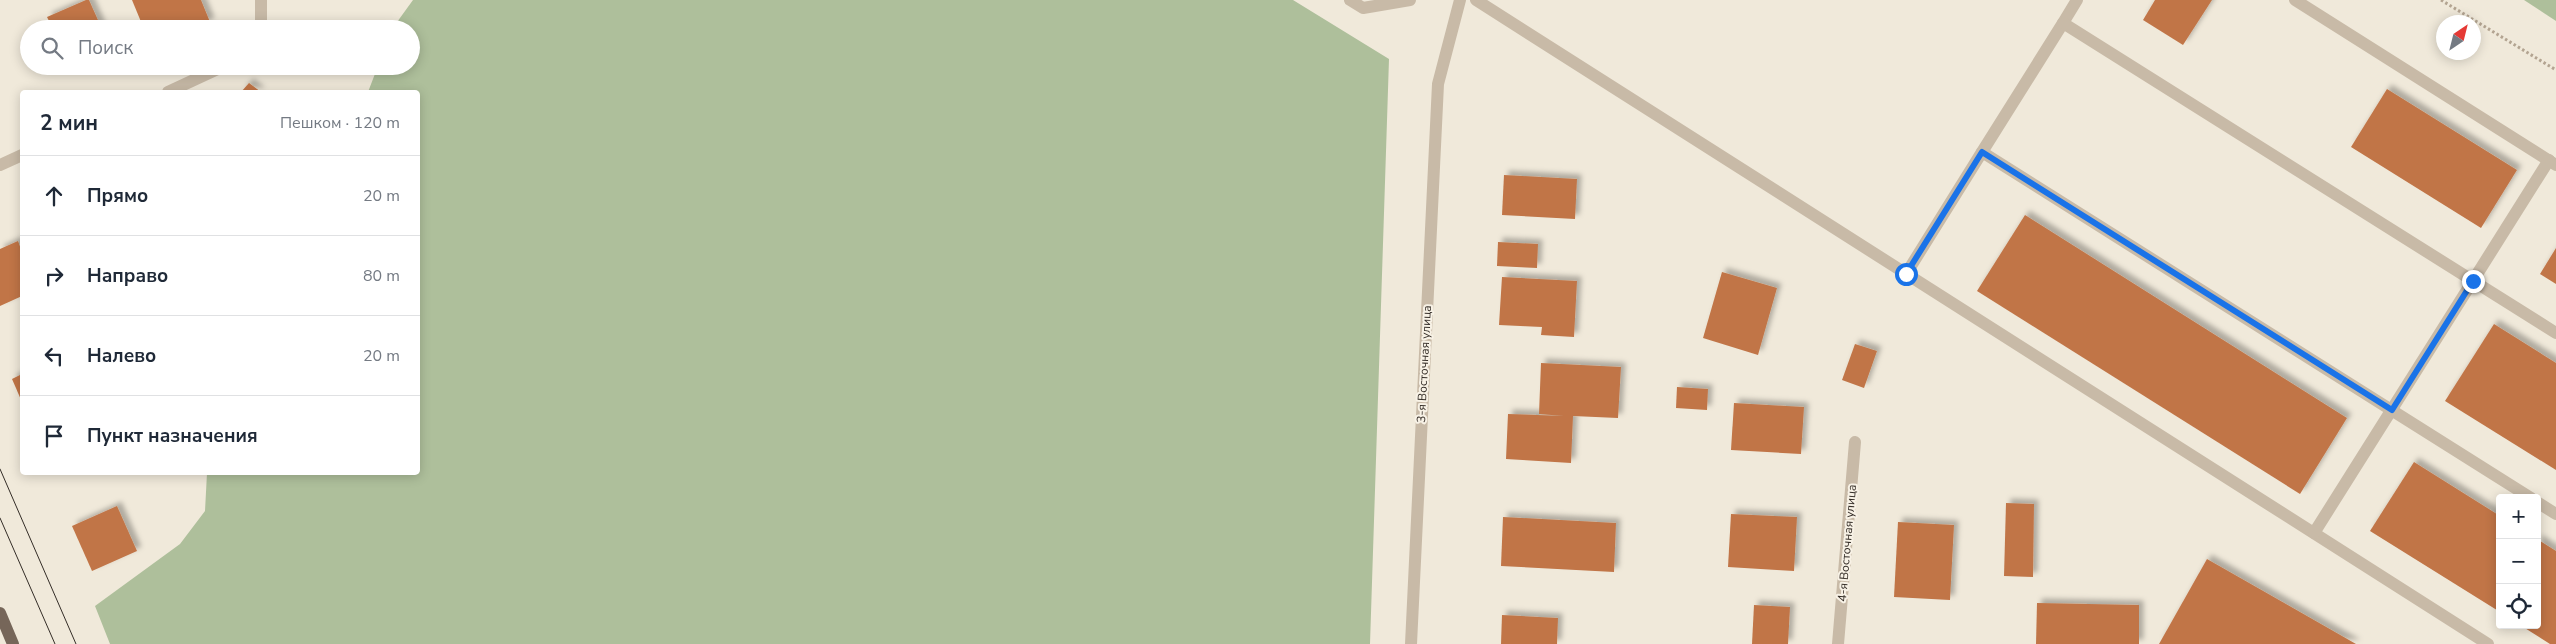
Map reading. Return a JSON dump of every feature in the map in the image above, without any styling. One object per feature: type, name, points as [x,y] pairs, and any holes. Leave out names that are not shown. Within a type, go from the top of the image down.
[{"type":"main road","points":[[0,613],[13,644]]},
{"type":"street","points":[[261,0],[261,20]]},
{"type":"street","points":[[1350,0],[1363,8],[1410,0]]},
{"type":"street","name":"3-я Восточная улица","points":[[1411,644],[1438,84],[1460,0]]},
{"type":"street","points":[[1476,0],[2488,644]]},
{"type":"street","points":[[1906,274],[2078,0]]},
{"type":"street","points":[[2296,0],[2552,163],[2473,281],[2314,533]]},
{"type":"street","points":[[2063,23],[2556,333]]},
{"type":"street","points":[[172,90],[205,75]]},
{"type":"street","points":[[1982,152],[2525,494]]},
{"type":"street","points":[[0,165],[20,156]]},
{"type":"street","name":"4-я Восточная улица","points":[[1838,644],[1855,442]]},
{"type":"street","points":[[2541,505],[2556,514]]},
{"type":"path","points":[[2441,0],[2556,70]]},
{"type":"green space","points":[[413,0],[1293,0],[1389,59],[1370,644],[110,644],[95,606],[180,544],[205,511],[207,475],[420,475],[420,90],[369,90],[375,75],[420,75],[420,20],[399,20]]},
{"type":"green space","points":[[2524,0],[2556,0],[2556,21]]},
{"type":"building","points":[[89,0],[98,20],[48,20],[47,17]]},
{"type":"building","points":[[132,0],[201,0],[209,20],[140,20]]},
{"type":"building","points":[[2155,0],[2212,0],[2183,45],[2143,20]]},
{"type":"building","points":[[249,83],[258,90],[243,90]]},
{"type":"building","points":[[2387,89],[2517,170],[2481,228],[2351,147]]},
{"type":"building","points":[[1504,175],[1577,179],[1575,219],[1502,215]]},
{"type":"building","points":[[2025,215],[2347,418],[2300,494],[1977,291]]},
{"type":"building","points":[[18,241],[20,246],[20,297],[0,306],[0,249]]},
{"type":"building","points":[[1498,242],[1538,244],[1537,268],[1497,266]]},
{"type":"building","points":[[2556,248],[2556,284],[2540,274]]},
{"type":"building","points":[[1722,272],[1777,288],[1758,355],[1703,338]]},
{"type":"building","points":[[1502,277],[1577,281],[1574,337],[1541,335],[1542,327],[1499,325]]},
{"type":"building","points":[[2494,324],[2556,363],[2556,470],[2445,401]]},
{"type":"building","points":[[1855,344],[1877,351],[1864,388],[1842,380]]},
{"type":"building","points":[[1541,363],[1621,367],[1618,418],[1573,416],[1571,463],[1506,459],[1508,414],[1564,416],[1539,414]]},
{"type":"building","points":[[20,375],[20,397],[12,379]]},
{"type":"building","points":[[1677,387],[1708,389],[1707,410],[1676,408]]},
{"type":"building","points":[[1734,403],[1804,407],[1801,454],[1731,450]]},
{"type":"building","points":[[2414,462],[2496,513],[2496,610],[2370,531]]},
{"type":"building","points":[[2006,503],[2034,504],[2033,577],[2004,576]]},
{"type":"building","points":[[117,506],[137,551],[92,571],[72,526]]},
{"type":"building","points":[[1731,514],[1797,517],[1794,571],[1728,567]]},
{"type":"building","points":[[1503,517],[1616,523],[1614,572],[1501,566]]},
{"type":"building","points":[[1898,522],[1954,525],[1950,600],[1894,597]]},
{"type":"building","points":[[2541,542],[2556,551],[2556,644],[2550,644],[2526,629],[2541,629]]},
{"type":"building","points":[[2207,559],[2356,644],[2159,644]]},
{"type":"building","points":[[2037,603],[2139,605],[2139,644],[2036,644]]},
{"type":"building","points":[[1754,605],[1790,607],[1788,644],[1752,644]]},
{"type":"building","points":[[1502,615],[1558,618],[1557,644],[1501,644]]},
{"type":"tram line","points":[[0,469],[76,644]]},
{"type":"tram line","points":[[0,518],[55,644]]},
{"type":"route","points":[[1906,274],[1982,152],[2392,410],[2473,281]]}]
